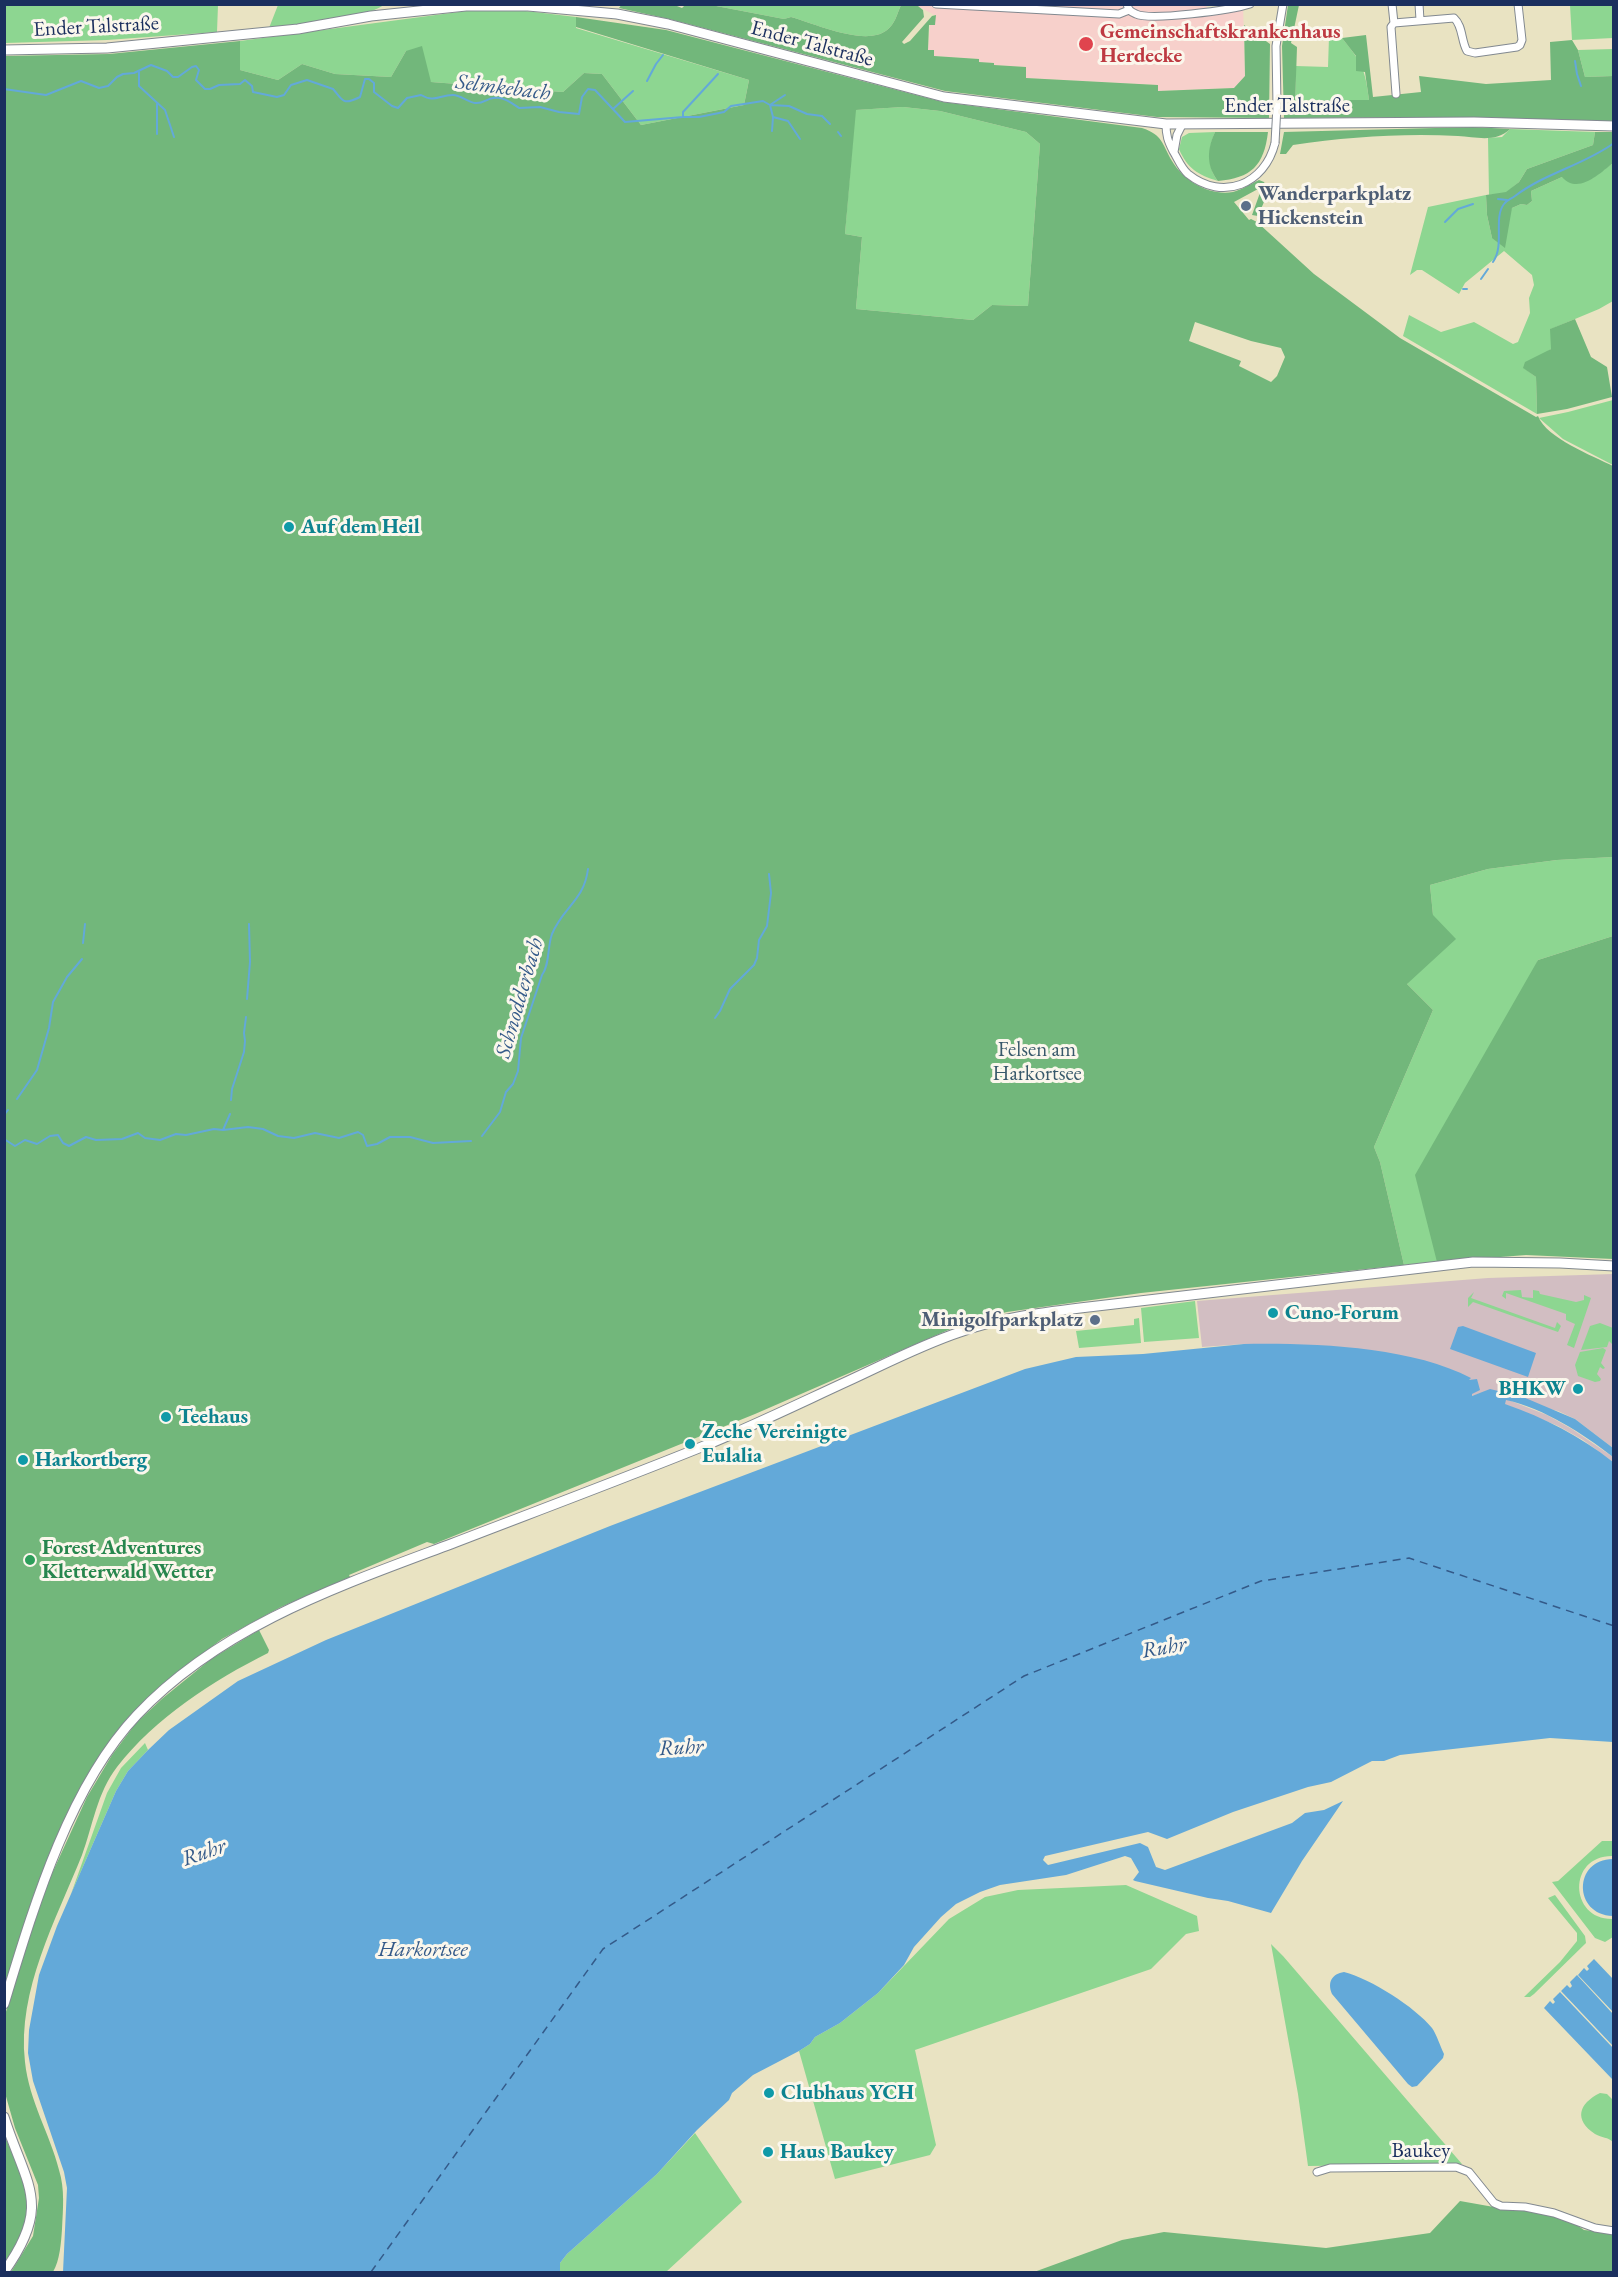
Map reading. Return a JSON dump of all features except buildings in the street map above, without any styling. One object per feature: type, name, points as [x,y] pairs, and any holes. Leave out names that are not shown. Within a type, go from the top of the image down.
[{"type":"main road","name":"Ender Talstraße","points":[[4,50],[107,48],[298,29],[371,16],[466,5],[571,9],[617,14],[668,24],[944,97],[1166,124],[1474,122],[1614,126]]},
{"type":"main road","points":[[4,2004],[40,1890],[81,1798],[112,1746],[158,1694],[204,1658],[228,1642],[289,1609],[359,1579],[702,1447],[920,1347],[981,1325],[1028,1315],[1080,1308],[1462,1263],[1498,1261],[1614,1266]]},
{"type":"main road","points":[[4,2117],[29,2182],[32,2202],[32,2212],[24,2240],[4,2272]]},
{"type":"street","points":[[937,5],[1119,14],[1128,7],[1138,15],[1197,14],[1250,4]]},
{"type":"street","points":[[1166,124],[1168,142],[1178,161],[1187,173],[1200,181],[1217,187],[1233,186],[1256,176],[1267,164],[1275,143],[1276,46],[1283,4]]},
{"type":"street","points":[[1392,4],[1394,23],[1391,27],[1396,94]]},
{"type":"street","points":[[1419,4],[1420,20]]},
{"type":"street","points":[[1394,23],[1454,18],[1459,24],[1463,44],[1467,51],[1475,53],[1517,47],[1522,40],[1518,4]]},
{"type":"street","points":[[1174,152],[1177,135],[1182,125]]},
{"type":"street","name":"Baukey","points":[[1317,2172],[1330,2168],[1456,2167],[1469,2172],[1494,2203],[1501,2206],[1525,2207],[1554,2213],[1595,2228],[1614,2231]]},
{"type":"shaded area","name":"Gemeinschaftskrankenhaus Herdecke","points":[[1206,4],[1207,8],[1243,5],[1245,76],[1234,88],[1158,91],[1158,85],[1025,78],[1026,67],[994,65],[979,62],[979,59],[934,56],[928,50],[930,25],[936,16],[918,6],[761,14],[711,5]]},
{"type":"shaded area","points":[[1613,1274],[1613,1448],[1575,1419],[1558,1411],[1481,1393],[1472,1396],[1468,1379],[1430,1363],[1402,1356],[1351,1348],[1244,1344],[1202,1347],[1197,1301],[1488,1278]]},
{"type":"shaded area","points":[[1506,1399],[1547,1415],[1572,1429],[1613,1457],[1613,1462],[1583,1440],[1558,1426],[1504,1404]]},
{"type":"green space","points":[[622,4],[678,5],[682,8],[685,5],[711,5],[784,19],[791,17],[840,32],[867,36],[878,35],[890,28],[901,5],[918,6],[923,10],[924,17],[902,42],[904,44],[910,41],[932,16],[936,15],[935,25],[929,25],[928,50],[934,50],[934,56],[979,59],[979,62],[994,63],[994,65],[1026,67],[1026,78],[1158,85],[1158,91],[1234,88],[1245,76],[1244,25],[1270,44],[1269,118],[1157,117],[945,91],[619,8]]},
{"type":"green space","points":[[4,5],[218,5],[217,32],[107,40],[5,43]]},
{"type":"green space","points":[[278,5],[384,5],[373,11],[344,19],[269,28]]},
{"type":"green space","points":[[711,5],[901,5],[890,28],[878,35],[867,36],[840,32],[791,17],[784,19]]},
{"type":"green space","points":[[1288,5],[1299,5],[1291,43],[1297,47],[1295,106],[1315,105],[1318,100],[1369,100],[1365,72],[1356,71],[1356,56],[1342,38],[1366,35],[1373,97],[1421,92],[1419,76],[1486,84],[1551,80],[1550,42],[1572,40],[1578,50],[1585,77],[1613,76],[1613,122],[1475,117],[1284,118],[1282,46]]},
{"type":"green space","points":[[1570,5],[1612,5],[1613,38],[1572,40]]},
{"type":"green space","points":[[466,11],[526,11],[576,17],[576,28],[749,80],[744,105],[641,125],[602,74],[584,73],[563,92],[431,82],[406,51],[391,77],[335,74],[302,64],[278,80],[240,70],[240,41]]},
{"type":"green space","name":"Felsen am Harkortsee","points":[[576,17],[666,30],[943,102],[1142,128],[1158,137],[1177,168],[1198,186],[1224,193],[1233,192],[1259,180],[1264,182],[1267,190],[1258,216],[1252,215],[1261,190],[1258,189],[1234,202],[1249,220],[1257,222],[1314,274],[1400,338],[1536,417],[1538,416],[1550,432],[1560,439],[1613,466],[1613,857],[1557,860],[1488,869],[1430,885],[1433,915],[1456,939],[1407,984],[1433,1010],[1374,1147],[1380,1162],[1404,1265],[1141,1293],[1007,1312],[969,1321],[755,1414],[434,1544],[427,1542],[281,1607],[222,1639],[169,1679],[133,1714],[90,1775],[5,1994],[5,56],[109,54],[240,41],[240,70],[278,80],[302,64],[335,74],[391,77],[406,51],[422,46],[431,82],[563,92],[584,73],[602,74],[641,125],[744,105],[749,80],[576,27]],"holes":[[[903,107],[940,111],[1026,132],[1040,144],[1028,306],[992,305],[973,320],[856,309],[862,237],[845,234],[856,110]],[[1195,322],[1251,341],[1281,348],[1285,357],[1277,376],[1271,382],[1239,366],[1241,361],[1189,341]]]},
{"type":"green space","points":[[1329,37],[1342,38],[1358,60],[1366,80],[1369,100],[1318,100],[1316,105],[1295,106],[1296,66],[1328,67]]},
{"type":"green space","points":[[1613,49],[1613,76],[1585,77],[1578,50]]},
{"type":"green space","points":[[903,107],[940,111],[1026,132],[1040,144],[1028,306],[992,305],[973,320],[856,309],[862,237],[845,234],[855,110]]},
{"type":"green space","points":[[1473,127],[1510,129],[1492,138],[1417,135],[1334,140],[1293,145],[1286,154],[1280,154],[1284,132]]},
{"type":"green space","points":[[1510,129],[1595,132],[1593,145],[1527,169],[1519,182],[1506,193],[1489,195],[1488,138],[1502,137]]},
{"type":"green space","points":[[1215,132],[1211,144],[1210,164],[1218,181],[1194,170],[1179,149],[1182,137],[1189,133]]},
{"type":"green space","points":[[1215,132],[1268,132],[1259,162],[1239,177],[1218,181],[1211,169],[1209,157],[1210,145]]},
{"type":"green space","points":[[1595,132],[1613,132],[1613,163],[1588,181],[1575,184],[1562,177],[1531,191],[1532,201],[1527,205],[1521,204],[1512,208],[1505,248],[1492,238],[1486,195],[1506,192],[1519,182],[1527,169],[1593,145]]},
{"type":"green space","points":[[1613,163],[1613,301],[1551,329],[1551,349],[1524,368],[1536,377],[1537,414],[1403,336],[1409,315],[1441,332],[1474,322],[1513,344],[1518,342],[1530,313],[1529,298],[1534,285],[1532,275],[1504,251],[1465,283],[1459,294],[1422,270],[1417,270],[1410,275],[1428,207],[1486,195],[1492,238],[1512,208],[1521,204],[1527,205],[1532,201],[1531,191],[1562,177],[1591,179]]},
{"type":"green space","points":[[1575,319],[1591,357],[1607,367],[1612,397],[1537,414],[1536,377],[1523,368],[1525,362],[1551,349],[1550,329]]},
{"type":"green space","points":[[1613,400],[1613,465],[1563,439],[1539,418],[1568,412]]},
{"type":"green space","points":[[1613,857],[1613,936],[1538,960],[1437,1262],[1404,1265],[1380,1162],[1374,1147],[1433,1010],[1407,984],[1433,915],[1430,885],[1488,869],[1557,860]]},
{"type":"green space","points":[[1613,936],[1613,1259],[1526,1255],[1437,1262],[1415,1175],[1538,960]]},
{"type":"green space","points":[[1521,1290],[1522,1297],[1533,1298],[1533,1290],[1539,1291],[1540,1294],[1576,1302],[1584,1300],[1584,1295],[1591,1298],[1574,1348],[1567,1345],[1575,1324],[1566,1320],[1566,1314],[1506,1293],[1506,1299],[1502,1296],[1504,1291]]},
{"type":"green space","points":[[1474,1292],[1471,1298],[1555,1328],[1557,1322],[1561,1326],[1558,1332],[1473,1302],[1468,1307],[1468,1298]]},
{"type":"green space","points":[[1195,1301],[1199,1338],[1144,1342],[1141,1308]]},
{"type":"green space","points":[[1139,1318],[1141,1343],[1079,1348],[1076,1331],[1134,1325],[1134,1319]]},
{"type":"green space","points":[[1600,1323],[1613,1328],[1613,1345],[1609,1341],[1607,1347],[1581,1350],[1590,1326]]},
{"type":"green space","points":[[1603,1348],[1606,1350],[1601,1363],[1605,1368],[1600,1367],[1597,1374],[1600,1381],[1595,1382],[1578,1376],[1575,1365],[1580,1352]]},
{"type":"green space","points":[[259,1630],[269,1650],[268,1653],[207,1688],[149,1732],[117,1767],[100,1798],[82,1855],[41,1956],[27,2008],[24,2035],[27,2076],[61,2177],[63,2207],[60,2251],[53,2272],[11,2272],[33,2236],[39,2198],[38,2185],[15,2128],[5,2093],[4,2018],[44,1891],[87,1797],[112,1755],[136,1723],[211,1659]]},
{"type":"green space","points":[[145,1743],[148,1750],[128,1771],[116,1791],[71,1894],[107,1793],[121,1768]]},
{"type":"green space","points":[[1602,1841],[1613,1841],[1613,1856],[1598,1858],[1587,1866],[1581,1876],[1579,1888],[1588,1909],[1598,1917],[1613,1919],[1613,1937],[1605,1942],[1595,1938],[1552,1882],[1558,1881]]},
{"type":"green space","points":[[1126,1885],[1197,1916],[1199,1931],[1186,1934],[1151,1969],[915,2050],[936,2145],[930,2155],[835,2179],[799,2051],[810,2044],[815,2037],[840,2023],[878,1993],[949,1919],[985,1897],[1018,1890]]},
{"type":"green space","points":[[1555,1895],[1585,1936],[1586,1943],[1534,1994],[1524,1997],[1560,1962],[1577,1941],[1577,1933],[1548,1898]]},
{"type":"green space","points":[[1271,1944],[1462,2164],[1308,2166],[1298,2094]]},
{"type":"green space","points":[[1600,2093],[1607,2094],[1613,2100],[1613,2142],[1588,2129],[1582,2118],[1583,2107]]},
{"type":"green space","points":[[4,2133],[22,2180],[27,2216],[22,2233],[4,2266]]},
{"type":"green space","points":[[695,2133],[742,2202],[666,2272],[560,2272],[560,2263],[567,2254],[657,2174]]},
{"type":"green space","points":[[1460,2201],[1505,2209],[1514,2208],[1568,2219],[1584,2230],[1613,2233],[1613,2272],[1034,2272],[1122,2240],[1164,2232],[1326,2248],[1430,2233]]},
{"type":"water","points":[[1463,1326],[1536,1353],[1528,1377],[1450,1349],[1458,1327]]},
{"type":"water","name":"Harkortsee","points":[[1244,1344],[1330,1346],[1419,1359],[1446,1367],[1471,1378],[1469,1380],[1477,1379],[1480,1390],[1472,1396],[1490,1389],[1523,1397],[1575,1419],[1613,1448],[1613,1457],[1589,1439],[1549,1416],[1506,1400],[1505,1404],[1562,1428],[1613,1462],[1613,1742],[1550,1738],[1400,1755],[1384,1761],[1372,1761],[1331,1782],[1308,1787],[1233,1812],[1167,1839],[1148,1832],[1045,1856],[1043,1860],[1048,1865],[1140,1843],[1148,1847],[1156,1867],[1165,1870],[1292,1823],[1305,1813],[1324,1810],[1343,1801],[1302,1861],[1271,1913],[1228,1901],[1135,1881],[1133,1880],[1139,1872],[1131,1858],[1125,1856],[1066,1875],[1000,1885],[956,1904],[914,1947],[904,1965],[878,1993],[840,2023],[815,2037],[810,2044],[753,2075],[732,2093],[729,2100],[697,2130],[657,2174],[567,2254],[560,2263],[560,2272],[63,2272],[67,2188],[64,2172],[33,2081],[28,2053],[29,2030],[39,1975],[57,1926],[116,1791],[128,1771],[169,1730],[238,1681],[326,1640],[610,1526],[1025,1369],[1076,1357],[1143,1354]]},
{"type":"water","points":[[1613,1859],[1613,1916],[1600,1913],[1590,1907],[1583,1887],[1590,1868],[1600,1861]]},
{"type":"water","points":[[1594,1959],[1613,1979],[1613,2012],[1578,1975],[1584,1968],[1587,1971],[1589,1969],[1587,1966]]},
{"type":"water","points":[[1344,1972],[1367,1981],[1392,1995],[1415,2011],[1432,2028],[1444,2054],[1443,2058],[1417,2086],[1412,2087],[1408,2084],[1332,1994],[1330,1982],[1336,1975]]},
{"type":"water","points":[[1577,1975],[1613,2014],[1613,2046],[1561,1991],[1567,1985],[1570,1988],[1572,1986],[1570,1982]]},
{"type":"water","points":[[1560,1992],[1613,2048],[1613,2080],[1544,2008],[1550,2001],[1553,2004],[1555,2002],[1553,1999]]},
{"type":"waterway","points":[[647,81],[663,55]]},
{"type":"waterway","points":[[1575,61],[1581,86]]},
{"type":"waterway","name":"Selmkebach","points":[[4,89],[46,95],[81,81],[99,88],[108,86],[123,74],[134,73],[151,65],[167,71],[173,77],[178,77],[196,66],[199,70],[196,80],[205,89],[219,85],[240,84],[245,80],[252,86],[253,92],[277,97],[284,95],[291,85],[307,80],[333,89],[341,99],[350,101],[360,97],[365,79],[369,79],[374,83],[374,92],[398,108],[407,98],[421,95],[434,99],[453,95],[475,103],[500,98],[519,108],[540,107],[579,114],[582,97],[588,89],[595,90],[625,122],[699,117],[724,112],[731,106],[763,101],[770,105],[789,106],[807,114],[822,116],[830,124]]},
{"type":"waterway","points":[[139,72],[139,86],[165,110],[174,137]]},
{"type":"waterway","points":[[683,117],[683,112],[718,74]]},
{"type":"waterway","points":[[613,109],[633,91]]},
{"type":"waterway","points":[[785,95],[770,105],[773,117],[788,121],[800,139]]},
{"type":"waterway","points":[[157,104],[157,134]]},
{"type":"waterway","points":[[772,131],[773,117]]},
{"type":"waterway","name":"Selmkebach","points":[[838,132],[841,136]]},
{"type":"waterway","points":[[1493,262],[1498,248],[1499,217],[1505,203],[1539,181],[1614,143]]},
{"type":"waterway","points":[[1498,199],[1507,200]]},
{"type":"waterway","points":[[1445,222],[1458,209],[1473,204]]},
{"type":"waterway","points":[[1481,279],[1488,269]]},
{"type":"waterway","name":"Schnodderbach","points":[[482,1136],[500,1112],[506,1092],[513,1084],[518,1071],[521,1038],[546,966],[552,934],[578,897],[586,880],[588,869]]},
{"type":"waterway","points":[[715,1018],[730,989],[754,965],[757,958],[759,940],[767,926],[771,893],[769,874]]},
{"type":"waterway","points":[[83,943],[85,924]]},
{"type":"waterway","points":[[247,999],[250,962],[249,924]]},
{"type":"waterway","points":[[17,1099],[37,1070],[49,1028],[53,1002],[67,977],[82,959]]},
{"type":"waterway","points":[[231,1100],[232,1089],[244,1052],[246,1017]]},
{"type":"waterway","points":[[4,1115],[8,1110]]},
{"type":"waterway","points":[[223,1130],[230,1114]]},
{"type":"waterway","name":"Schnodderbach","points":[[4,1139],[15,1146],[25,1140],[37,1144],[50,1136],[58,1135],[63,1143],[69,1146],[86,1137],[96,1140],[122,1139],[138,1133],[145,1138],[160,1140],[176,1134],[186,1135],[214,1129],[248,1127],[294,1138],[315,1133],[339,1138],[358,1132],[363,1135],[367,1146],[390,1137],[410,1137],[433,1143],[471,1141]]},
{"type":"ferry route","points":[[371,2272],[603,1949],[1024,1676],[1261,1581],[1409,1558],[1614,1626]]},
{"type":"place","name":"Gemeinschaftskrankenhaus Herdecke","points":[[1086,44]]},
{"type":"place","name":"Wanderparkplatz Hickenstein","points":[[1246,206]]},
{"type":"place","name":"Auf dem Heil","points":[[289,527]]},
{"type":"place","name":"Cuno-Forum","points":[[1273,1313]]},
{"type":"place","name":"Minigolfparkplatz","points":[[1095,1320]]},
{"type":"place","name":"BHKW","points":[[1578,1389]]},
{"type":"place","name":"Teehaus","points":[[166,1417]]},
{"type":"place","name":"Zeche Vereinigte Eulalia","points":[[690,1444]]},
{"type":"place","name":"Harkortberg","points":[[23,1460]]},
{"type":"place","name":"Forest Adventures Kletterwald Wetter","points":[[30,1560]]},
{"type":"place","name":"Clubhaus YCH","points":[[769,2093]]},
{"type":"place","name":"Haus Baukey","points":[[768,2152]]},
{"type":"water label","name":"Ruhr","points":[[1164,1648]]},
{"type":"water label","name":"Ruhr","points":[[681,1748]]},
{"type":"water label","name":"Ruhr","points":[[204,1853]]}]
